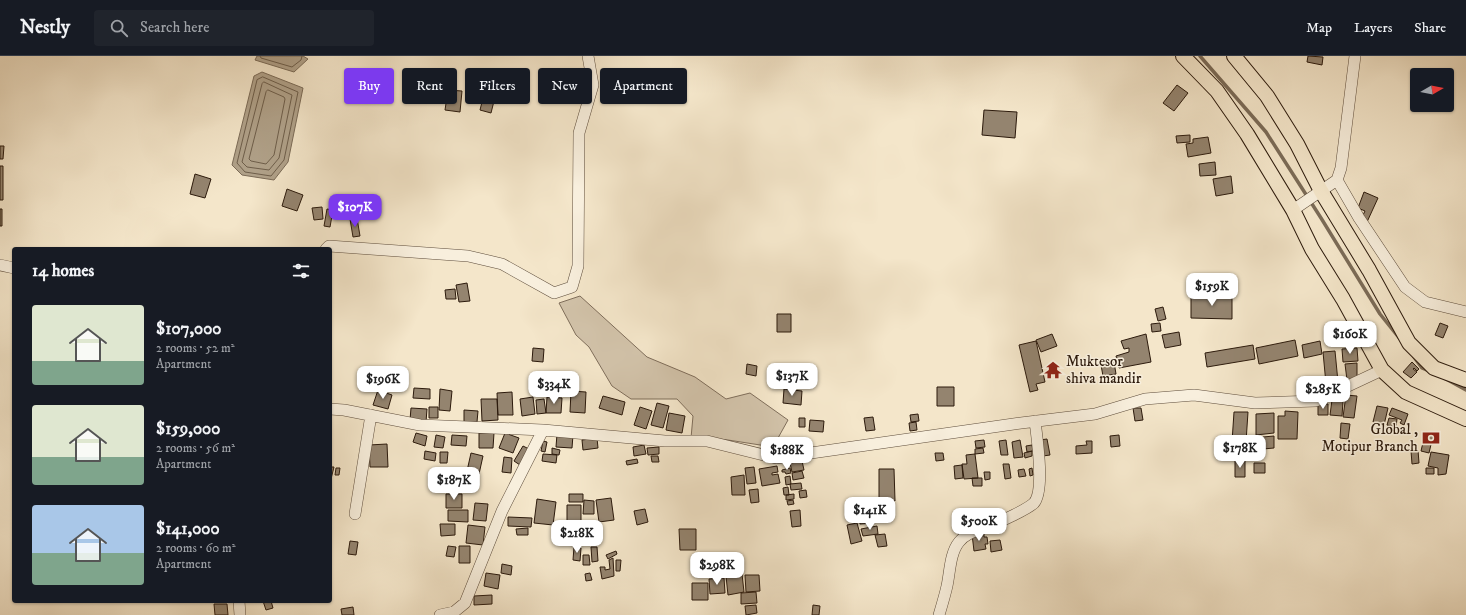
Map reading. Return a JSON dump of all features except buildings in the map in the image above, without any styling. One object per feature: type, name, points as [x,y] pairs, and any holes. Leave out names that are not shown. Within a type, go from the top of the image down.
[{"type":"main road","points":[[1183,56],[1217,91],[1297,207],[1312,249],[1343,299],[1382,370],[1406,392],[1466,419]]},
{"type":"main road","points":[[1234,56],[1267,96],[1298,144],[1319,193],[1370,270],[1409,343],[1434,368],[1466,380]]},
{"type":"street","points":[[328,247],[468,256],[502,264],[554,293],[572,287],[578,266],[579,133],[593,86],[588,56]]},
{"type":"street","points":[[1297,207],[1337,180],[1341,168],[1355,56]]},
{"type":"street","points":[[1337,180],[1359,218],[1405,286],[1425,302],[1466,312]]},
{"type":"street","points":[[0,265],[12,268]]},
{"type":"street","points":[[332,409],[344,410],[420,425],[543,430],[665,441],[707,441],[776,458],[1096,414],[1145,399],[1194,395],[1255,403],[1316,401],[1382,370]]},
{"type":"street","points":[[355,514],[371,415]]},
{"type":"street","points":[[939,615],[947,586],[954,548],[967,534],[993,525],[1027,508],[1034,502],[1038,494],[1039,474],[1035,422]]},
{"type":"street","points":[[440,615],[454,612],[465,603],[502,511],[543,430]]},
{"type":"street","points":[[239,603],[240,615]]},
{"type":"shaded area","points":[[580,296],[647,357],[695,377],[726,399],[750,393],[788,420],[773,447],[728,440],[691,438],[693,416],[677,399],[631,399],[612,386],[589,347],[576,335],[559,303]]},
{"type":"water","points":[[257,56],[303,56],[308,59],[294,72],[255,60]]},
{"type":"water","points":[[262,72],[303,88],[288,162],[274,180],[242,175],[232,165],[254,76]]},
{"type":"waterway","points":[[1200,56],[1266,132],[1380,314],[1400,339]]},
{"type":"waterway","points":[[1414,357],[1422,368],[1429,371]]},
{"type":"waterway","points":[[1446,379],[1466,390]]},
{"type":"place","name":"Muktesor shiva mandir","points":[[1053,370]]},
{"type":"place","name":"Global , Motipur Branch","points":[[1431,438]]}]
